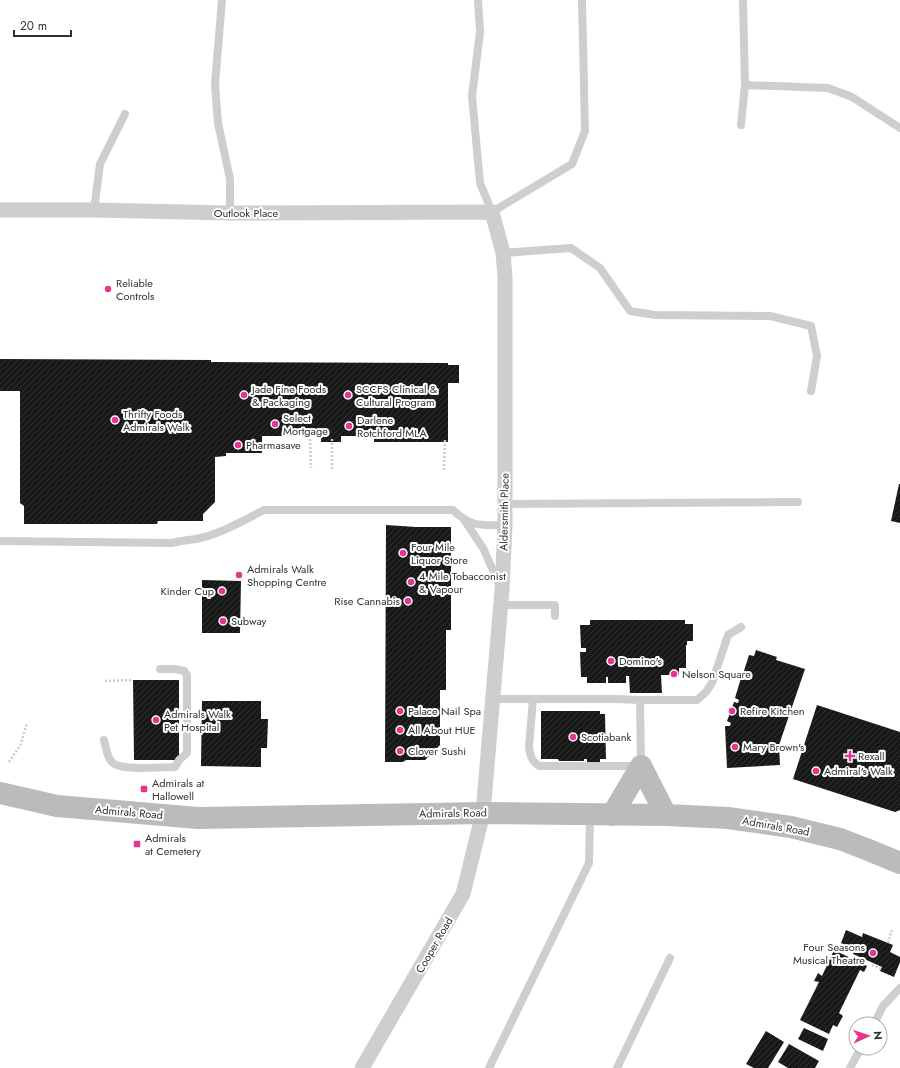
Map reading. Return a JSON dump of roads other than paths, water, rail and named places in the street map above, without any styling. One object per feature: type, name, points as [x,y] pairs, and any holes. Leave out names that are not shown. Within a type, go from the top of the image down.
[{"type":"main road","points":[[612,815],[641,766]]},
{"type":"main road","points":[[641,766],[666,815]]},
{"type":"main road","name":"Admirals Road","points":[[0,793],[57,806],[198,818],[483,813],[666,815],[728,818],[791,827],[840,839],[900,863]]},
{"type":"street","name":"Outlook Place","points":[[0,210],[94,210],[230,213],[492,212]]},
{"type":"street","name":"Aldersmith Place","points":[[483,813],[501,605],[505,525],[505,277],[503,253],[492,212]]},
{"type":"street","name":"Cooper Road","points":[[362,1068],[463,894],[483,813]]},
{"type":"lane","points":[[222,0],[215,84],[218,123],[230,179],[230,213]]},
{"type":"lane","points":[[478,0],[480,32],[472,96],[480,183],[492,212],[572,164],[585,131],[582,0]]},
{"type":"lane","points":[[741,125],[745,85],[743,0]]},
{"type":"lane","points":[[745,85],[828,88],[852,97],[900,128]]},
{"type":"lane","points":[[94,210],[100,164],[125,114]]},
{"type":"lane","points":[[503,253],[571,248],[600,268],[630,311],[655,314],[770,316],[811,326],[817,356],[810,391]]},
{"type":"lane","points":[[505,504],[798,502]]},
{"type":"lane","points":[[0,541],[171,543],[210,535],[264,510],[453,510],[465,520],[475,525],[505,525]]},
{"type":"lane","points":[[465,520],[483,548],[502,590]]},
{"type":"lane","points":[[501,605],[555,605],[555,616]]},
{"type":"lane","points":[[492,699],[697,700],[706,692],[712,683],[728,635],[741,627]]},
{"type":"lane","points":[[104,740],[107,754],[113,764],[120,766],[133,768],[175,767],[179,760],[187,753],[186,675],[184,671],[175,669],[160,669]]},
{"type":"lane","points":[[533,699],[529,747],[530,755],[534,762],[539,766],[641,766],[640,700]]},
{"type":"lane","points":[[489,1068],[589,863],[590,815]]},
{"type":"lane","points":[[617,1068],[670,958]]},
{"type":"lane","points":[[878,1016],[883,1006],[900,988]]},
{"type":"lane","points":[[850,1068],[857,1056]]},
{"type":"place","name":"Reliable Controls","points":[[108,289]]},
{"type":"place","name":"Jade Fine Foods & Packaging","points":[[244,395]]},
{"type":"place","name":"SCCFS Clinical & Cultural Program","points":[[348,395]]},
{"type":"place","name":"Thrifty Foods Admirals Walk","points":[[115,420]]},
{"type":"place","name":"Select Mortgage","points":[[275,424]]},
{"type":"place","name":"Darlene Rotchford MLA","points":[[349,426]]},
{"type":"place","name":"Pharmasave","points":[[238,445]]},
{"type":"place","name":"Four Mile Liquor Store","points":[[403,553]]},
{"type":"place","name":"Admirals Walk Shopping Centre","points":[[239,575]]},
{"type":"place","name":"4 Mile Tobacconist & Vapour","points":[[411,582]]},
{"type":"place","name":"Kinder Cup","points":[[222,591]]},
{"type":"place","name":"Rise Cannabis","points":[[408,601]]},
{"type":"place","name":"Subway","points":[[223,621]]},
{"type":"place","name":"Domino's","points":[[611,661]]},
{"type":"place","name":"Nelson Square","points":[[674,674]]},
{"type":"place","name":"Palace Nail Spa","points":[[400,711]]},
{"type":"place","name":"Refire Kitchen","points":[[732,711]]},
{"type":"place","name":"Admirals Walk Pet Hospital","points":[[156,720]]},
{"type":"place","name":"All About HUE","points":[[400,730]]},
{"type":"place","name":"Scotiabank","points":[[573,737]]},
{"type":"place","name":"Mary Brown's","points":[[735,747]]},
{"type":"place","name":"Clover Sushi","points":[[400,751]]},
{"type":"place","name":"Rexall","points":[[850,756]]},
{"type":"place","name":"Admiral's Walk","points":[[816,771]]},
{"type":"place","name":"Admirals at Hallowell","points":[[144,789]]},
{"type":"place","name":"Admirals at Cemetery","points":[[137,844]]},
{"type":"place","name":"Four Seasons Musical Theatre","points":[[873,953]]}]
